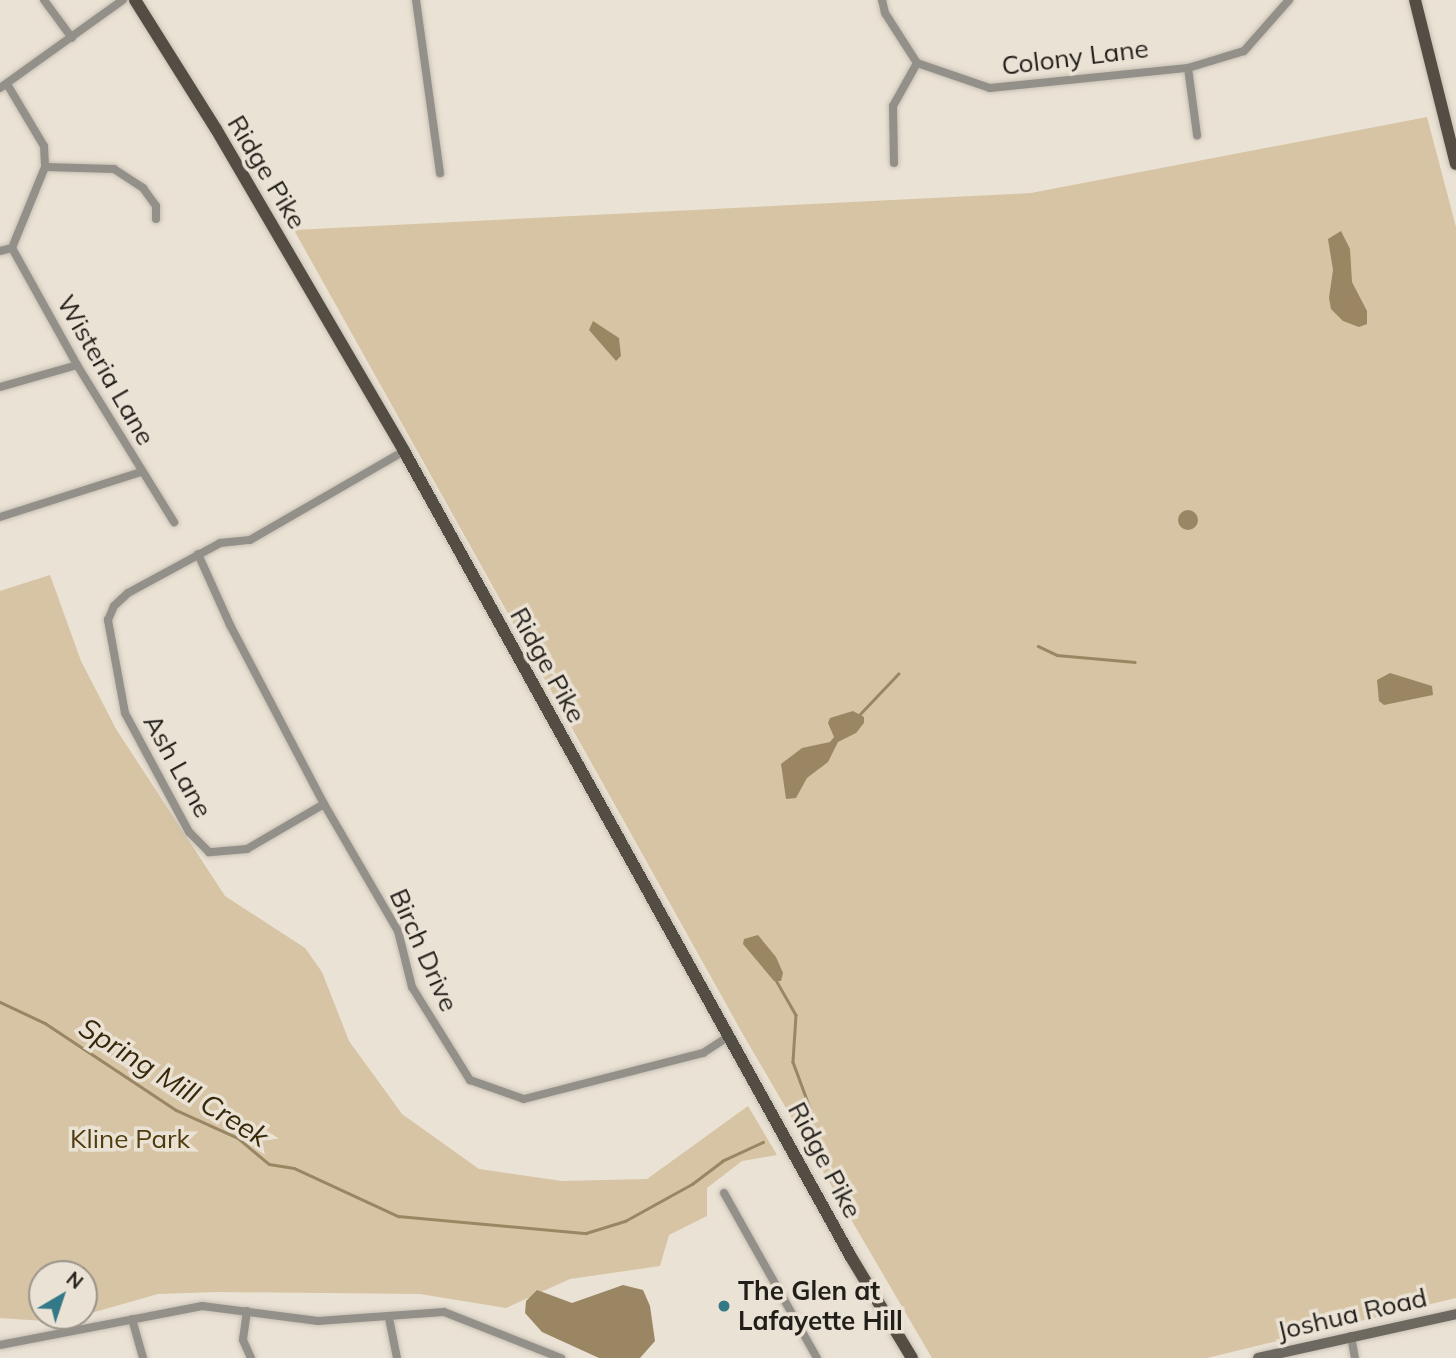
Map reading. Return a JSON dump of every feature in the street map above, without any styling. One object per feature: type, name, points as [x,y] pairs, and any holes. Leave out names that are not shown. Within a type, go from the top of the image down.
[{"type":"main road","name":"Ridge Pike","points":[[135,0],[216,129],[404,451],[851,1257],[912,1358]]},
{"type":"main road","points":[[1415,0],[1456,164]]},
{"type":"main road","name":"Joshua Road","points":[[1258,1358],[1456,1314]]},
{"type":"street","points":[[44,0],[72,38]]},
{"type":"street","points":[[0,251],[12,248],[45,167],[44,146],[3,86],[123,0]]},
{"type":"street","points":[[416,0],[440,173]]},
{"type":"street","points":[[882,0],[885,13],[917,63],[892,106],[894,163]]},
{"type":"street","name":"Colony Lane","points":[[917,63],[990,88],[1188,68],[1244,51],[1289,0]]},
{"type":"street","points":[[1188,68],[1197,135]]},
{"type":"street","points":[[45,167],[114,169],[143,188],[156,206],[156,219]]},
{"type":"street","name":"Wisteria Lane","points":[[12,248],[77,365],[174,522]]},
{"type":"street","points":[[0,387],[77,365]]},
{"type":"street","name":"Ash Lane","points":[[324,804],[247,849],[209,852],[189,832],[142,752],[125,713],[108,620],[114,606],[128,593],[220,543],[250,540],[404,451]]},
{"type":"street","points":[[0,517],[141,472]]},
{"type":"street","name":"Birch Drive","points":[[198,554],[230,625],[324,804],[398,930],[412,987],[470,1080],[524,1098],[703,1053],[729,1036]]},
{"type":"street","points":[[724,1193],[817,1358]]},
{"type":"street","points":[[0,1345],[202,1306],[318,1321],[389,1318],[432,1312],[461,1315],[561,1358]]},
{"type":"street","points":[[247,1311],[243,1340],[251,1358]]},
{"type":"street","points":[[389,1318],[397,1358]]},
{"type":"street","points":[[132,1319],[143,1358]]},
{"type":"street","points":[[1351,1336],[1355,1358]]},
{"type":"green space","points":[[1427,117],[1456,227],[1456,1298],[1207,1358],[932,1358],[745,1038],[294,230],[1031,193]]},
{"type":"green space","name":"Kline Park","points":[[50,575],[81,661],[116,729],[225,896],[305,948],[322,972],[349,1041],[402,1114],[479,1169],[562,1181],[647,1179],[748,1106],[777,1155],[742,1161],[707,1188],[707,1216],[669,1235],[660,1266],[570,1279],[506,1308],[420,1294],[217,1292],[158,1294],[98,1311],[98,1260],[28,1260],[28,1320],[0,1318],[0,591]]},
{"type":"shaded area","points":[[1341,231],[1350,249],[1352,282],[1367,311],[1367,324],[1359,327],[1343,321],[1331,309],[1329,298],[1333,270],[1328,239]]},
{"type":"shaded area","points":[[593,321],[619,338],[621,356],[616,361],[589,330]]},
{"type":"shaded area","points":[[1184,510],[1192,510],[1198,520],[1192,530],[1184,530],[1178,524],[1178,516]]},
{"type":"shaded area","points":[[1390,673],[1432,686],[1433,695],[1384,705],[1379,701],[1377,680]]},
{"type":"shaded area","points":[[853,711],[864,717],[864,723],[856,733],[838,742],[828,762],[807,778],[796,798],[786,799],[781,764],[802,748],[830,742],[834,737],[828,723],[830,718]]},
{"type":"shaded area","points":[[758,935],[776,957],[783,973],[781,981],[774,981],[743,944],[744,939]]},
{"type":"shaded area","points":[[623,1285],[643,1290],[650,1306],[655,1341],[640,1358],[599,1358],[542,1332],[525,1313],[526,1301],[537,1290],[572,1303]]},
{"type":"waterway","name":"Spring Mill Creek","points":[[1038,646],[1057,655],[1135,662]]},
{"type":"waterway","name":"Spring Mill Creek","points":[[859,715],[898,674]]},
{"type":"waterway","name":"Spring Mill Creek","points":[[776,980],[796,1015],[793,1062],[810,1108],[801,1121]]},
{"type":"waterway","name":"Spring Mill Creek","points":[[0,1002],[45,1023],[176,1110],[238,1138],[269,1164],[294,1168],[398,1216],[586,1233],[625,1221],[692,1184],[722,1161],[763,1142]]},
{"type":"place","name":"The Glen at Lafayette Hill","points":[[724,1306]]}]
